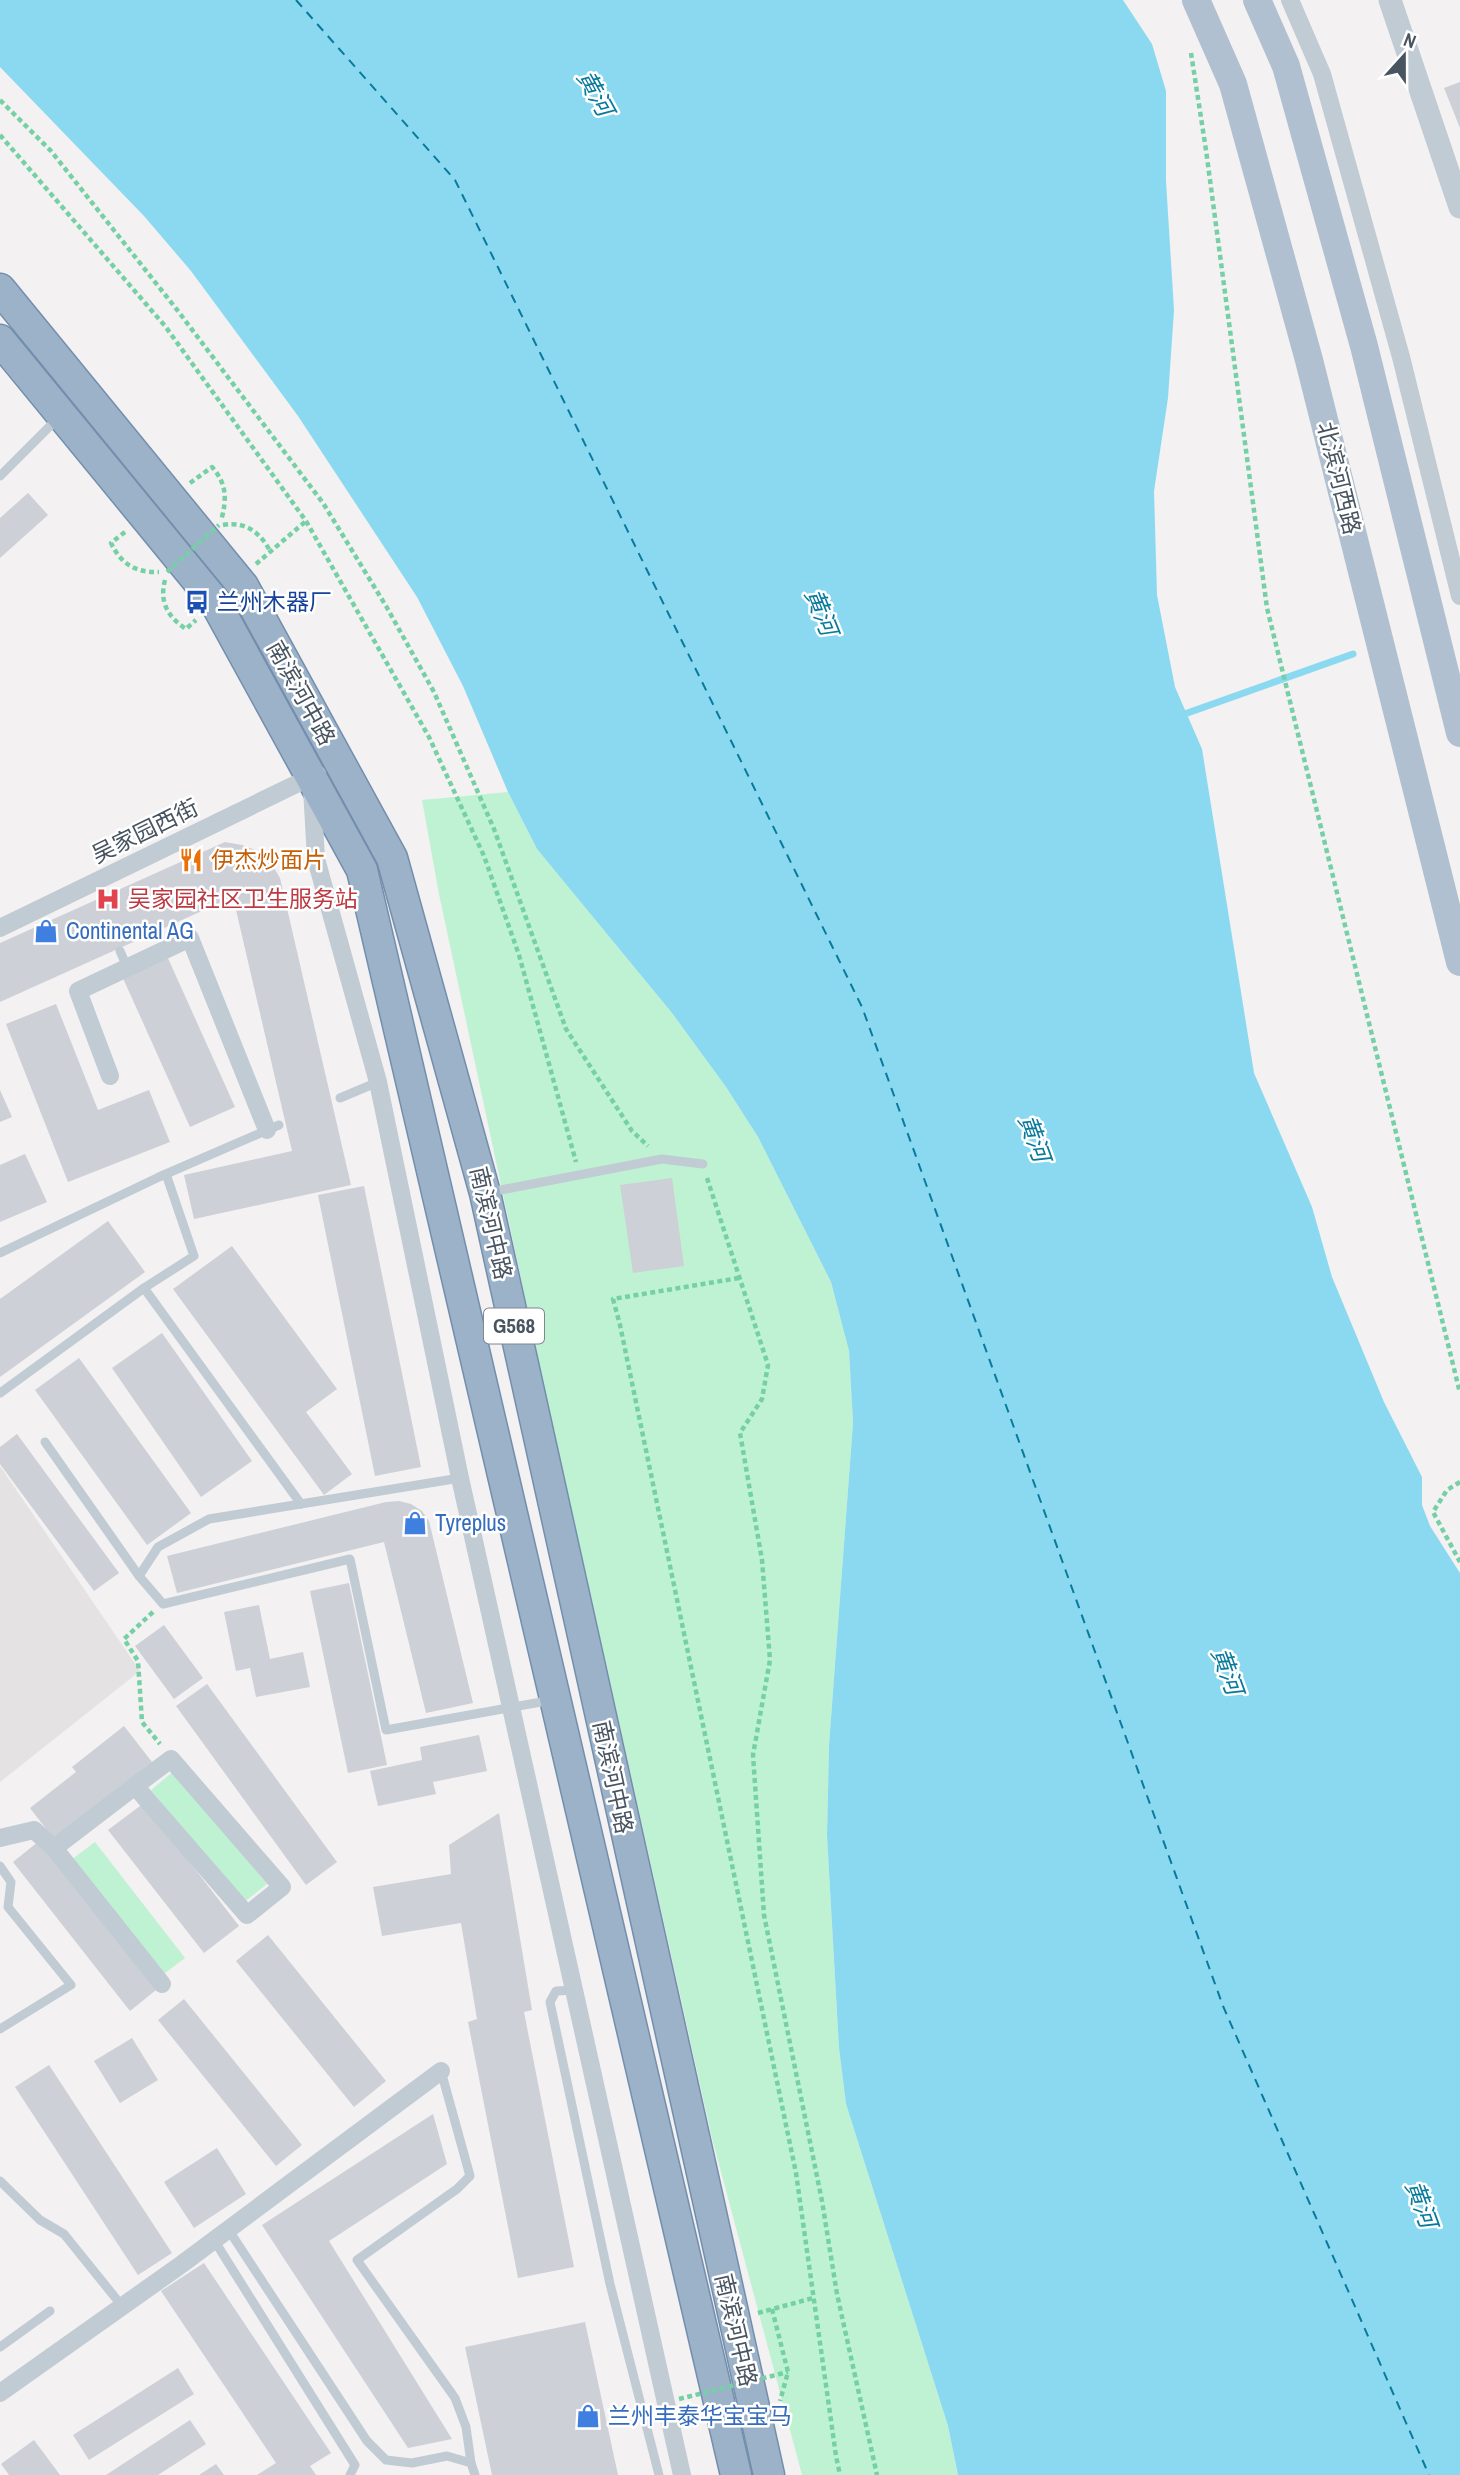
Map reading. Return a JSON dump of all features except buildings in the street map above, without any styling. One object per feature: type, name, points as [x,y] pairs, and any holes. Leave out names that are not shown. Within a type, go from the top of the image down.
[{"type":"highway","name":"南滨河中路","points":[[0,289],[243,586],[393,858],[485,1192],[769,2475]]},
{"type":"highway","name":"南滨河中路","points":[[0,340],[215,602],[362,870],[736,2475]]},
{"type":"main road","name":"北滨河西路","points":[[1196,0],[1233,84],[1310,360],[1460,962]]},
{"type":"main road","points":[[1257,0],[1286,66],[1356,319],[1460,733]]},
{"type":"street","points":[[1290,0],[1322,74],[1401,357],[1460,596]]},
{"type":"street","points":[[1390,0],[1460,207]]},
{"type":"street","name":"吴家园西街","points":[[0,928],[93,890],[339,763]]},
{"type":"street","points":[[311,778],[316,859],[378,1082],[460,1478],[682,2475]]},
{"type":"street","points":[[110,1076],[78,991],[124,959],[190,938],[273,1127]]},
{"type":"street","points":[[54,1848],[135,1786],[171,1759],[282,1887],[247,1915],[135,1786]]},
{"type":"street","points":[[0,1838],[34,1830],[54,1848],[162,1984]]},
{"type":"street","points":[[1,2390],[122,2306],[441,2071]]},
{"type":"lane","points":[[0,476],[61,415]]},
{"type":"lane","points":[[341,1098],[378,1082]]},
{"type":"lane","points":[[0,1253],[166,1174],[273,1127]]},
{"type":"lane","points":[[485,1192],[662,1159],[703,1164]]},
{"type":"lane","points":[[0,1394],[144,1287],[194,1256],[166,1174]]},
{"type":"lane","points":[[144,1287],[300,1504]]},
{"type":"lane","points":[[45,1442],[139,1576],[163,1604],[350,1559],[386,1730],[557,1699]]},
{"type":"lane","points":[[139,1576],[158,1547],[209,1519],[460,1478]]},
{"type":"lane","points":[[0,1866],[11,1882],[8,1907],[71,1984],[0,2029]]},
{"type":"lane","points":[[575,1990],[556,1991],[550,2002],[610,2284],[659,2475]]},
{"type":"lane","points":[[441,2071],[470,2176],[457,2189],[357,2260],[455,2398],[466,2427],[475,2475]]},
{"type":"lane","points":[[0,2181],[40,2220],[64,2234],[122,2306]]},
{"type":"lane","points":[[221,2234],[367,2441],[387,2460],[412,2463],[447,2456],[471,2463]]},
{"type":"lane","points":[[221,2234],[355,2465],[350,2475]]},
{"type":"lane","points":[[0,2347],[50,2311]]},
{"type":"path","points":[[1189,41],[1267,608],[1460,1393]]},
{"type":"path","points":[[0,100],[51,151],[178,311],[323,503],[386,606],[434,692],[494,829],[566,1029],[632,1131],[662,1159]]},
{"type":"path","points":[[0,135],[165,326],[306,522],[429,737],[484,856],[519,955],[579,1174]]},
{"type":"path","points":[[186,629],[168,612],[162,589],[167,572],[219,525],[226,500],[225,488],[212,467]]},
{"type":"path","points":[[219,525],[244,525],[264,540],[270,551],[306,522]]},
{"type":"path","points":[[111,543],[116,555],[136,570],[167,572]]},
{"type":"path","points":[[703,1164],[768,1365],[762,1399],[740,1433],[762,1560],[770,1660],[752,1755],[764,1915],[822,2201],[837,2294],[877,2475]]},
{"type":"path","points":[[739,1278],[613,1299],[796,2173],[836,2456],[841,2475]]},
{"type":"path","points":[[1460,1482],[1447,1490],[1433,1512],[1460,1562]]},
{"type":"path","points":[[163,1604],[124,1639],[138,1661],[142,1722],[171,1759]]},
{"type":"path","points":[[733,2319],[814,2298]]},
{"type":"path","points":[[679,2399],[788,2372],[772,2309]]},
{"type":"shaded area","points":[[0,1466],[140,1671],[0,1782]]},
{"type":"green space","points":[[508,792],[537,849],[672,1013],[726,1087],[758,1137],[831,1282],[849,1351],[853,1423],[829,1745],[827,1836],[839,2048],[846,2104],[948,2426],[958,2475],[802,2475],[712,2138],[540,1368],[439,894],[422,800]]},
{"type":"green space","points":[[175,1770],[267,1884],[243,1903],[151,1790]]},
{"type":"green space","points":[[95,1842],[185,1958],[161,1976],[71,1860]]},
{"type":"water","name":"黄河","points":[[0,0],[1123,0],[1152,44],[1166,91],[1166,181],[1174,310],[1168,398],[1154,491],[1157,595],[1175,687],[1202,749],[1254,1073],[1312,1207],[1332,1277],[1384,1402],[1422,1477],[1422,1505],[1430,1526],[1460,1573],[1460,2475],[958,2475],[948,2426],[846,2104],[839,2048],[827,1836],[829,1745],[853,1423],[849,1351],[831,1282],[758,1137],[726,1087],[672,1013],[537,849],[508,792],[463,686],[417,597],[298,416],[191,271],[144,216],[0,67]]},
{"type":"waterway","points":[[1179,716],[1353,654]]},
{"type":"ferry route","points":[[296,0],[455,180],[862,1007],[1223,2006],[1429,2475]]},
{"type":"place","name":"兰州木器厂","points":[[197,602]]},
{"type":"place","name":"伊杰炒面片","points":[[191,860]]},
{"type":"place","name":"吴家园社区卫生服务站","points":[[108,899]]},
{"type":"place","name":"Continental AG","points":[[46,931]]},
{"type":"place","name":"Tyreplus","points":[[415,1523]]},
{"type":"place","name":"兰州丰泰华宝宝马","points":[[588,2416]]}]
